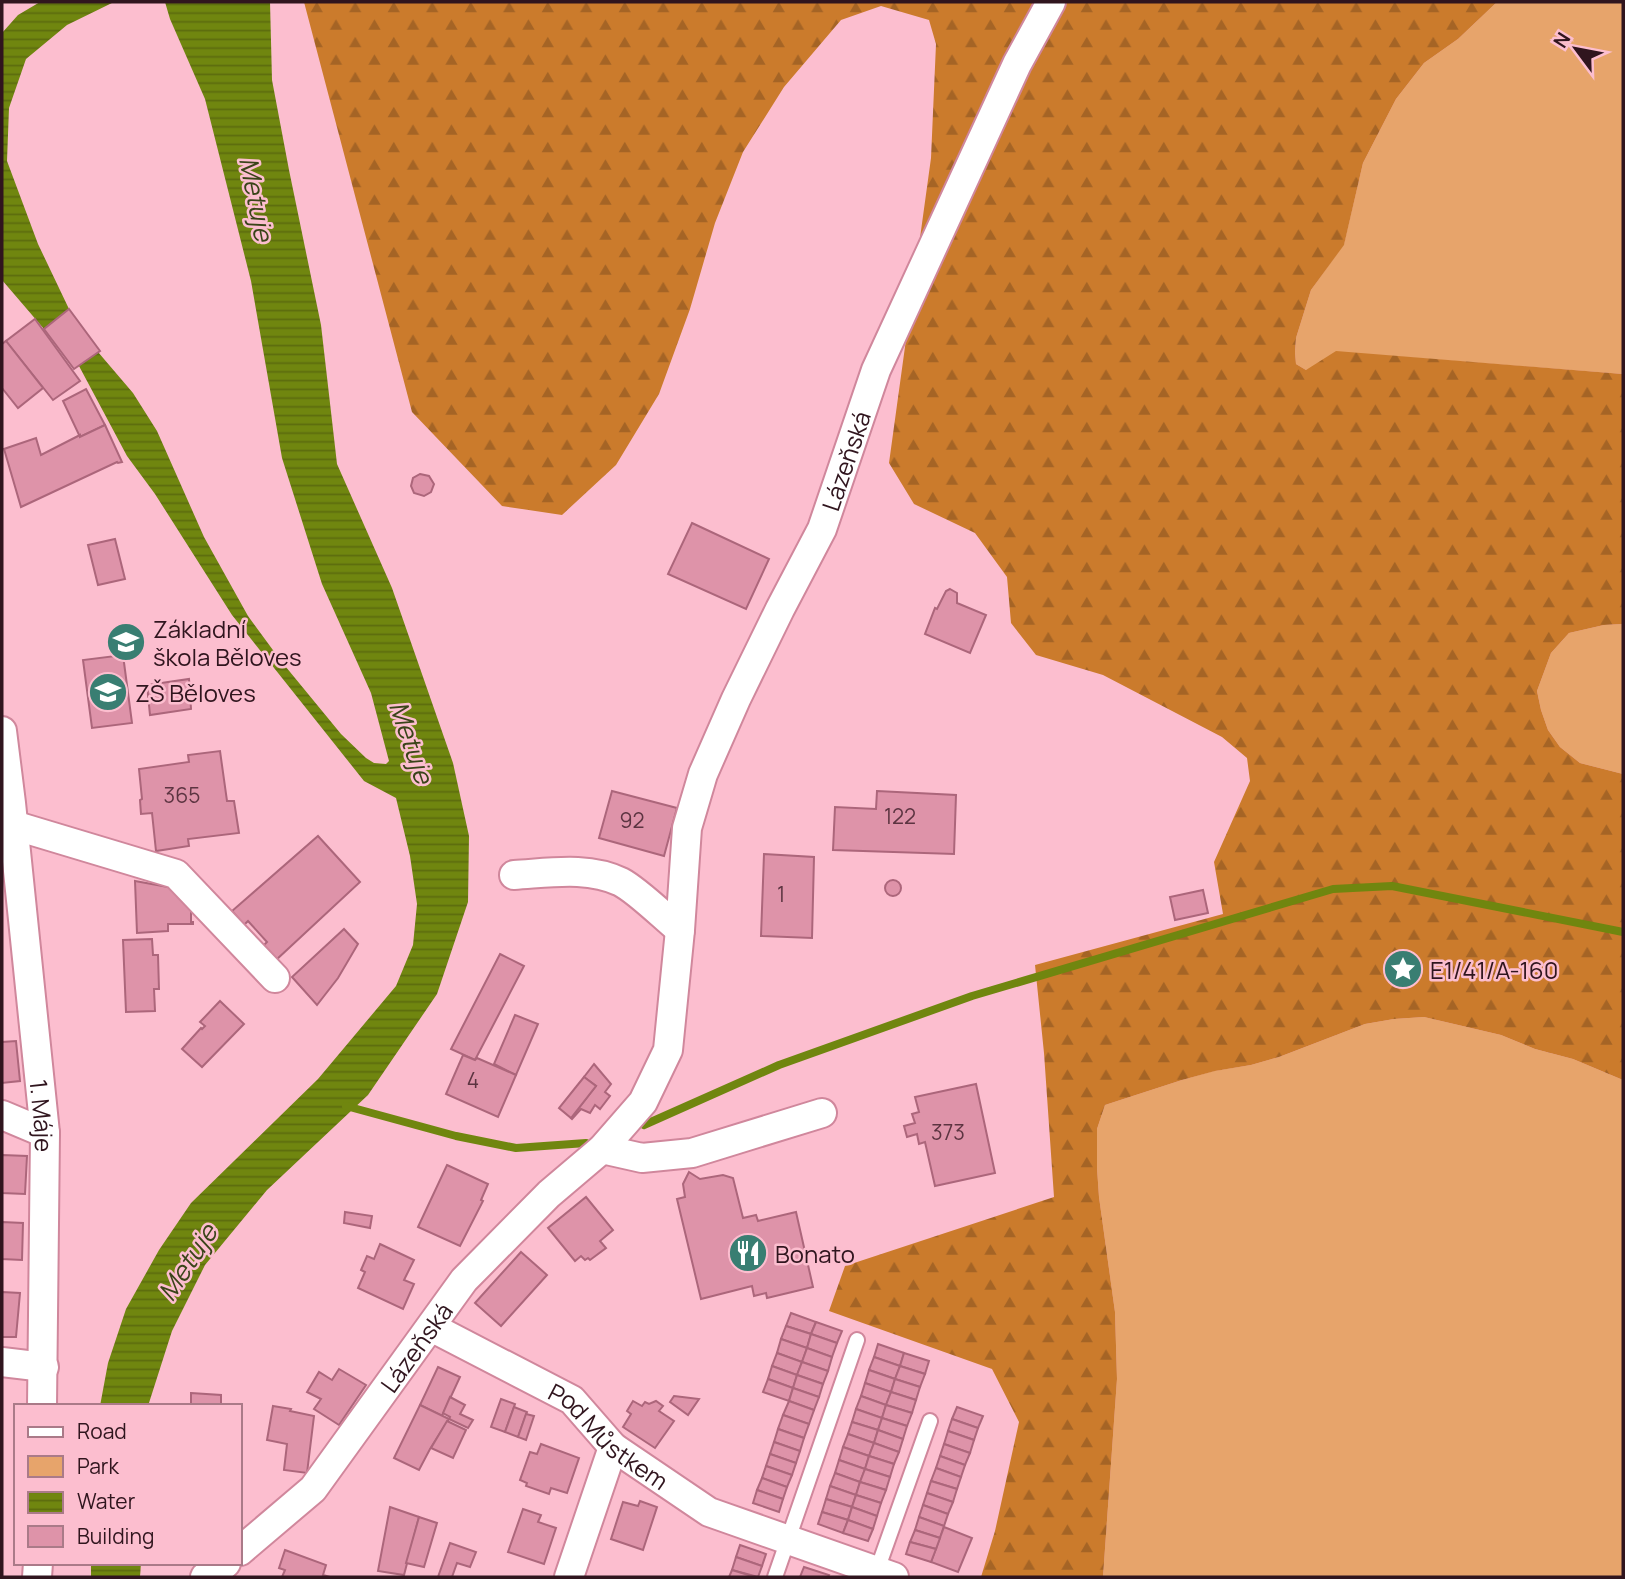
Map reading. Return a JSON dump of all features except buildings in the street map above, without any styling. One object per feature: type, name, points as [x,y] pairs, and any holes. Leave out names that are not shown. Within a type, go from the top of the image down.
[{"type":"street","name":"Lázeňská","points":[[242,1549],[313,1489],[464,1280],[549,1194],[602,1149],[643,1102],[668,1050],[687,828],[703,774],[736,699],[822,529],[876,370],[1017,64],[1051,2]]},
{"type":"street","name":"1. Máje","points":[[2,732],[8,825],[46,1133],[42,1404]]},
{"type":"street","points":[[8,825],[176,874],[275,978]]},
{"type":"street","points":[[514,875],[569,871],[600,875],[622,883],[680,930]]},
{"type":"street","points":[[602,1149],[642,1158],[692,1153],[822,1113]]},
{"type":"street","points":[[2,1115],[46,1133]]},
{"type":"street","name":"Pod Můstkem","points":[[430,1327],[572,1400],[612,1447],[709,1512],[882,1575]]},
{"type":"street","points":[[2,1362],[44,1367]]},
{"type":"street","points":[[569,1577],[612,1447]]},
{"type":"lane","points":[[775,1577],[857,1340]]},
{"type":"lane","name":"Pod Můstkem","points":[[882,1575],[930,1421]]},
{"type":"green space","points":[[304,2],[1497,2],[1458,39],[1424,63],[1396,99],[1363,163],[1344,245],[1311,290],[1296,338],[1296,364],[1306,370],[1336,351],[1623,374],[1623,624],[1604,625],[1569,633],[1551,653],[1537,691],[1548,730],[1560,747],[1580,763],[1623,774],[1623,1080],[1573,1059],[1535,1049],[1501,1035],[1424,1017],[1365,1024],[1279,1057],[1182,1080],[1105,1105],[1097,1129],[1097,1168],[1115,1312],[1117,1379],[1103,1577],[981,1577],[995,1531],[1019,1422],[992,1369],[829,1311],[845,1266],[1054,1197],[1035,965],[1223,914],[1214,862],[1250,781],[1247,758],[1222,737],[1103,675],[1036,655],[1011,623],[1007,577],[975,533],[914,504],[889,463],[931,158],[936,44],[929,20],[881,6],[841,20],[784,87],[743,152],[715,223],[690,309],[659,394],[616,465],[562,515],[502,506],[412,412]]},
{"type":"green space","points":[[1497,2],[1623,2],[1623,374],[1377,355],[1306,370],[1296,364],[1295,352],[1296,338],[1311,290],[1344,244],[1363,163],[1396,99],[1424,63],[1458,39]]},
{"type":"green space","points":[[1623,624],[1623,774],[1580,763],[1560,747],[1548,730],[1537,691],[1551,653],[1569,633],[1604,625]]},
{"type":"green space","points":[[1424,1017],[1501,1035],[1535,1049],[1573,1059],[1623,1080],[1623,1577],[1103,1577],[1117,1379],[1115,1312],[1097,1168],[1097,1129],[1105,1105],[1214,1071],[1279,1057],[1365,1024]]},
{"type":"water","points":[[40,2],[114,2],[67,25],[26,59],[9,108],[7,161],[38,244],[69,309],[44,329],[2,280],[2,33],[18,15]]},
{"type":"water","name":"Metuje","points":[[165,2],[270,2],[272,80],[321,325],[337,464],[392,588],[453,763],[469,836],[468,902],[437,994],[368,1095],[267,1190],[205,1265],[172,1331],[149,1404],[100,1404],[108,1363],[126,1309],[159,1250],[191,1203],[318,1079],[396,986],[413,945],[417,904],[410,856],[396,798],[364,781],[232,615],[155,494],[127,456],[79,366],[98,352],[133,393],[157,431],[204,537],[248,616],[341,734],[366,758],[374,763],[386,764],[389,761],[371,693],[322,584],[282,458],[251,281],[205,99]]},
{"type":"water","points":[[91,1565],[141,1565],[140,1577],[91,1577]]},
{"type":"waterway","points":[[644,1125],[779,1065],[972,996],[1333,889],[1392,886],[1623,932]]},
{"type":"waterway","points":[[346,1106],[456,1136],[516,1148],[586,1143]]},
{"type":"place","name":"Základní škola Běloves","points":[[126,642]]},
{"type":"place","name":"ZŠ Běloves","points":[[108,692]]},
{"type":"place","name":"E1/41/A-160","points":[[1403,969]]},
{"type":"place","name":"Bonato","points":[[748,1253]]}]
